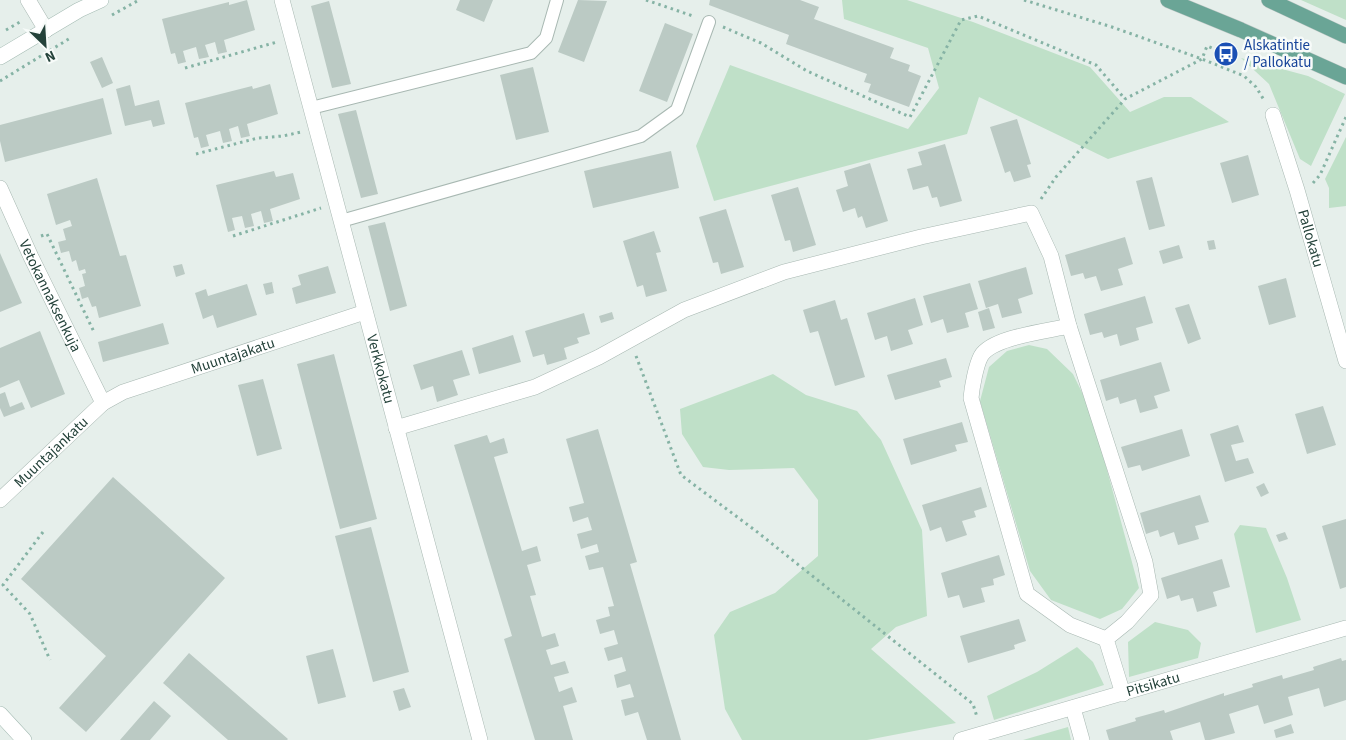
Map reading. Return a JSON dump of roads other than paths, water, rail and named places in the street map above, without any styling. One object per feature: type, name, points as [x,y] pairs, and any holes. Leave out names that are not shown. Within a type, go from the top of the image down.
[{"type":"main road","points":[[1168,0],[1346,77]]},
{"type":"main road","points":[[1269,0],[1346,36]]},
{"type":"street","points":[[28,0],[46,30]]},
{"type":"street","points":[[0,56],[46,30],[84,5],[101,0]]},
{"type":"street","name":"Verkkokatu","points":[[282,0],[480,740]]},
{"type":"street","name":"Pallokatu","points":[[1273,115],[1297,190],[1346,361]]},
{"type":"street","name":"Vetokannaksenkuja","points":[[0,188],[24,242],[103,403]]},
{"type":"street","points":[[396,428],[535,387],[599,357],[684,310],[784,272],[920,237],[1031,213],[1051,256],[1069,326],[1145,562],[1151,595],[1128,622],[1106,639]]},
{"type":"street","name":"Muuntajakatu","points":[[103,403],[123,392],[365,312]]},
{"type":"street","points":[[1069,326],[1003,340],[982,355],[972,387],[972,398],[1027,594],[1070,625],[1106,639]]},
{"type":"street","name":"Muuntajankatu","points":[[0,500],[103,403]]},
{"type":"street","name":"Pitsikatu","points":[[961,740],[983,737],[1073,708],[1346,628]]},
{"type":"street","points":[[1106,639],[1123,694]]},
{"type":"street","points":[[1073,708],[1082,740]]},
{"type":"street","points":[[0,714],[24,740]]},
{"type":"lane","points":[[311,108],[531,53],[546,38],[557,0]]},
{"type":"lane","points":[[341,221],[641,136],[677,110],[709,22]]},
{"type":"place","name":"Alskatintie / Pallokatu","points":[[1226,54]]}]
